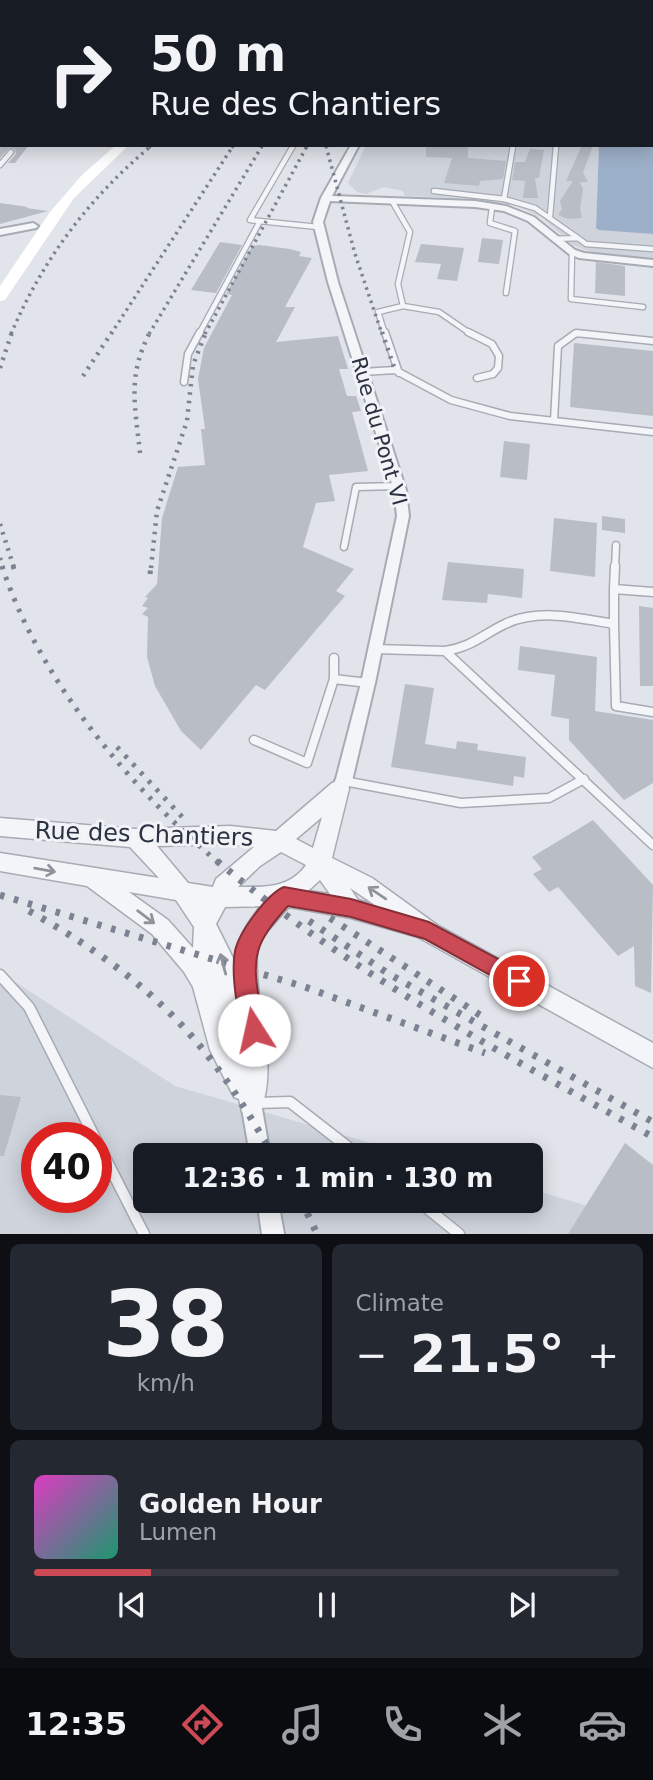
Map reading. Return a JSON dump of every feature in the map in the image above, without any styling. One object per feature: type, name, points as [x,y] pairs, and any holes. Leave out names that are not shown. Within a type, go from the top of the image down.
[{"type":"main road","points":[[0,273],[51,201],[84,164],[105,147]]},
{"type":"main road","points":[[0,297],[65,201],[97,166],[121,147]]},
{"type":"street","points":[[318,227],[326,198],[354,147]]},
{"type":"street","points":[[326,198],[492,206],[531,219],[572,252],[594,258],[653,263]]},
{"type":"street","points":[[0,232],[33,226]]},
{"type":"street","name":"Rue du Pont VI","points":[[318,227],[399,486],[403,516],[376,649],[341,785]]},
{"type":"street","points":[[251,1103],[222,1050],[204,984],[205,924],[217,897],[240,870],[280,841],[341,785]]},
{"type":"street","points":[[251,1103],[256,1047],[246,989],[246,950],[258,925],[284,896],[310,877],[320,862],[341,785]]},
{"type":"street","name":"Rue des Chantiers","points":[[0,827],[135,838],[230,835],[280,841],[380,895],[429,932],[653,1056]]},
{"type":"street","points":[[135,838],[157,859],[205,924],[223,960],[258,1143]]},
{"type":"street","name":"Rue des Chantiers","points":[[0,862],[217,897],[284,896],[351,908],[429,932]]},
{"type":"street","points":[[320,862],[351,908]]},
{"type":"street","points":[[90,878],[160,927],[180,948],[204,984]]},
{"type":"street","points":[[269,1213],[273,1234]]},
{"type":"lane","points":[[293,147],[250,220],[318,227]]},
{"type":"lane","points":[[505,198],[513,147]]},
{"type":"lane","points":[[550,216],[556,147]]},
{"type":"lane","points":[[0,165],[11,152]]},
{"type":"lane","points":[[434,191],[505,198],[535,208],[550,216],[586,244],[653,249]]},
{"type":"lane","points":[[392,201],[410,232],[398,284],[403,306]]},
{"type":"lane","points":[[492,206],[490,223],[514,231],[506,293]]},
{"type":"lane","points":[[184,382],[188,354],[260,221]]},
{"type":"lane","points":[[554,239],[578,238]]},
{"type":"lane","points":[[572,252],[571,299],[643,307]]},
{"type":"lane","points":[[399,373],[378,312],[403,306],[439,312],[474,336],[492,344],[499,355],[498,368],[493,374],[477,378]]},
{"type":"lane","points":[[554,421],[558,346],[576,333],[653,341]]},
{"type":"lane","points":[[363,372],[395,370],[451,400],[510,416],[653,432]]},
{"type":"lane","points":[[344,547],[356,487],[399,486]]},
{"type":"lane","points":[[615,545],[616,706],[653,712]]},
{"type":"lane","points":[[614,589],[653,592]]},
{"type":"lane","points":[[376,649],[407,652],[445,651],[475,646],[505,624],[545,614],[614,624]]},
{"type":"lane","points":[[445,651],[653,845]]},
{"type":"lane","points":[[254,740],[307,764],[334,680],[334,658]]},
{"type":"lane","points":[[334,680],[368,683]]},
{"type":"lane","points":[[341,785],[460,803],[550,798],[584,779]]},
{"type":"lane","points":[[0,975],[29,1007],[87,1122]]},
{"type":"lane","points":[[251,1103],[290,1102],[343,1143]]},
{"type":"lane","points":[[112,1171],[144,1234]]},
{"type":"lane","points":[[433,1213],[460,1234]]},
{"type":"shaded area","points":[[365,147],[599,147],[596,228],[653,234],[653,260],[598,255],[573,245],[541,217],[516,206],[462,198],[405,196],[403,191],[384,187],[366,194],[357,192],[348,183]]},
{"type":"shaded area","points":[[0,972],[175,1086],[371,1143],[133,1143],[133,1213],[543,1213],[543,1193],[653,1225],[653,1234],[0,1234]]},
{"type":"water","points":[[599,147],[653,147],[653,234],[596,228]]},
{"type":"building","points":[[0,147],[27,147],[15,163],[8,163],[16,154],[15,149],[9,148],[0,158]]},
{"type":"building","points":[[426,147],[468,147],[468,158],[506,161],[503,179],[480,181],[479,186],[444,183],[452,158],[426,157]]},
{"type":"building","points":[[581,147],[592,147],[583,173],[588,182],[580,182],[583,189],[580,209],[582,218],[568,219],[558,215],[562,209],[560,201],[573,181],[566,181]]},
{"type":"building","points":[[530,149],[544,150],[539,178],[535,178],[538,198],[523,198],[525,181],[512,180],[515,162],[525,162]]},
{"type":"building","points":[[0,203],[28,207],[26,208],[48,211],[0,224]]},
{"type":"building","points":[[482,238],[503,240],[499,264],[478,262]]},
{"type":"building","points":[[220,242],[242,245],[216,293],[191,290]]},
{"type":"building","points":[[421,244],[464,248],[457,281],[437,279],[441,264],[415,262]]},
{"type":"building","points":[[252,246],[290,249],[301,252],[299,256],[312,258],[285,307],[295,307],[276,342],[338,336],[348,369],[339,369],[347,396],[356,396],[361,411],[352,412],[368,471],[329,475],[335,501],[316,503],[303,547],[354,569],[336,591],[345,596],[265,690],[256,685],[201,750],[181,731],[155,686],[147,657],[148,617],[142,614],[148,608],[142,606],[148,598],[145,597],[157,584],[162,518],[178,467],[205,465],[201,429],[205,429],[198,379],[204,348],[232,295],[226,294]]},
{"type":"building","points":[[596,262],[625,266],[625,296],[595,293]]},
{"type":"building","points":[[574,343],[653,351],[653,416],[570,407]]},
{"type":"building","points":[[504,441],[530,444],[527,480],[500,477]]},
{"type":"building","points":[[602,516],[625,519],[625,533],[602,530]]},
{"type":"building","points":[[554,518],[597,523],[595,577],[550,571]]},
{"type":"building","points":[[448,562],[524,569],[522,598],[488,594],[487,603],[442,600]]},
{"type":"building","points":[[639,606],[653,608],[653,686],[640,686]]},
{"type":"building","points":[[520,646],[597,657],[595,711],[653,720],[653,783],[624,800],[569,740],[569,719],[551,716],[555,675],[518,670]]},
{"type":"building","points":[[405,684],[434,688],[425,744],[456,749],[457,741],[478,744],[477,750],[526,757],[524,778],[514,776],[513,786],[391,767]]},
{"type":"building","points":[[593,820],[653,885],[651,993],[635,986],[634,946],[618,956],[558,887],[549,892],[533,874],[542,869],[532,857]]},
{"type":"building","points":[[0,1095],[21,1097],[4,1156],[0,1156]]},
{"type":"building","points":[[625,1143],[653,1165],[653,1234],[568,1234]]},
{"type":"railway","points":[[11,334],[38,280],[70,231],[107,187],[150,147]]},
{"type":"railway","points":[[111,334],[232,147]]},
{"type":"railway","points":[[149,333],[261,147]]},
{"type":"railway","points":[[206,333],[306,147]]},
{"type":"railway","points":[[326,147],[355,254],[382,334]]},
{"type":"railway","points":[[0,368],[12,332]]},
{"type":"railway","points":[[83,376],[112,332]]},
{"type":"railway","points":[[382,332],[395,370]]},
{"type":"railway","points":[[140,453],[135,377],[149,333]]},
{"type":"railway","points":[[151,568],[157,511],[187,421],[193,365],[206,333]]},
{"type":"railway","points":[[0,524],[14,568]]},
{"type":"railway","points":[[0,558],[3,568]]},
{"type":"railway","points":[[2,566],[18,608],[39,649],[91,728],[153,801],[219,863]]},
{"type":"railway","points":[[150,574],[151,566]]},
{"type":"railway","points":[[117,747],[186,821]]},
{"type":"railway","points":[[217,861],[320,940],[374,975],[484,1042],[653,1137]]},
{"type":"railway","points":[[0,895],[305,987],[485,1053]]},
{"type":"railway","points":[[29,911],[103,957],[170,1013],[226,1080],[266,1143]]},
{"type":"railway","points":[[330,918],[483,1017]]},
{"type":"railway","points":[[309,921],[389,974],[653,1122]]},
{"type":"railway","points":[[307,1213],[317,1234]]},
{"type":"route","points":[[254,1030],[246,989],[246,950],[258,925],[284,896],[351,908],[429,932],[519,981]]}]
